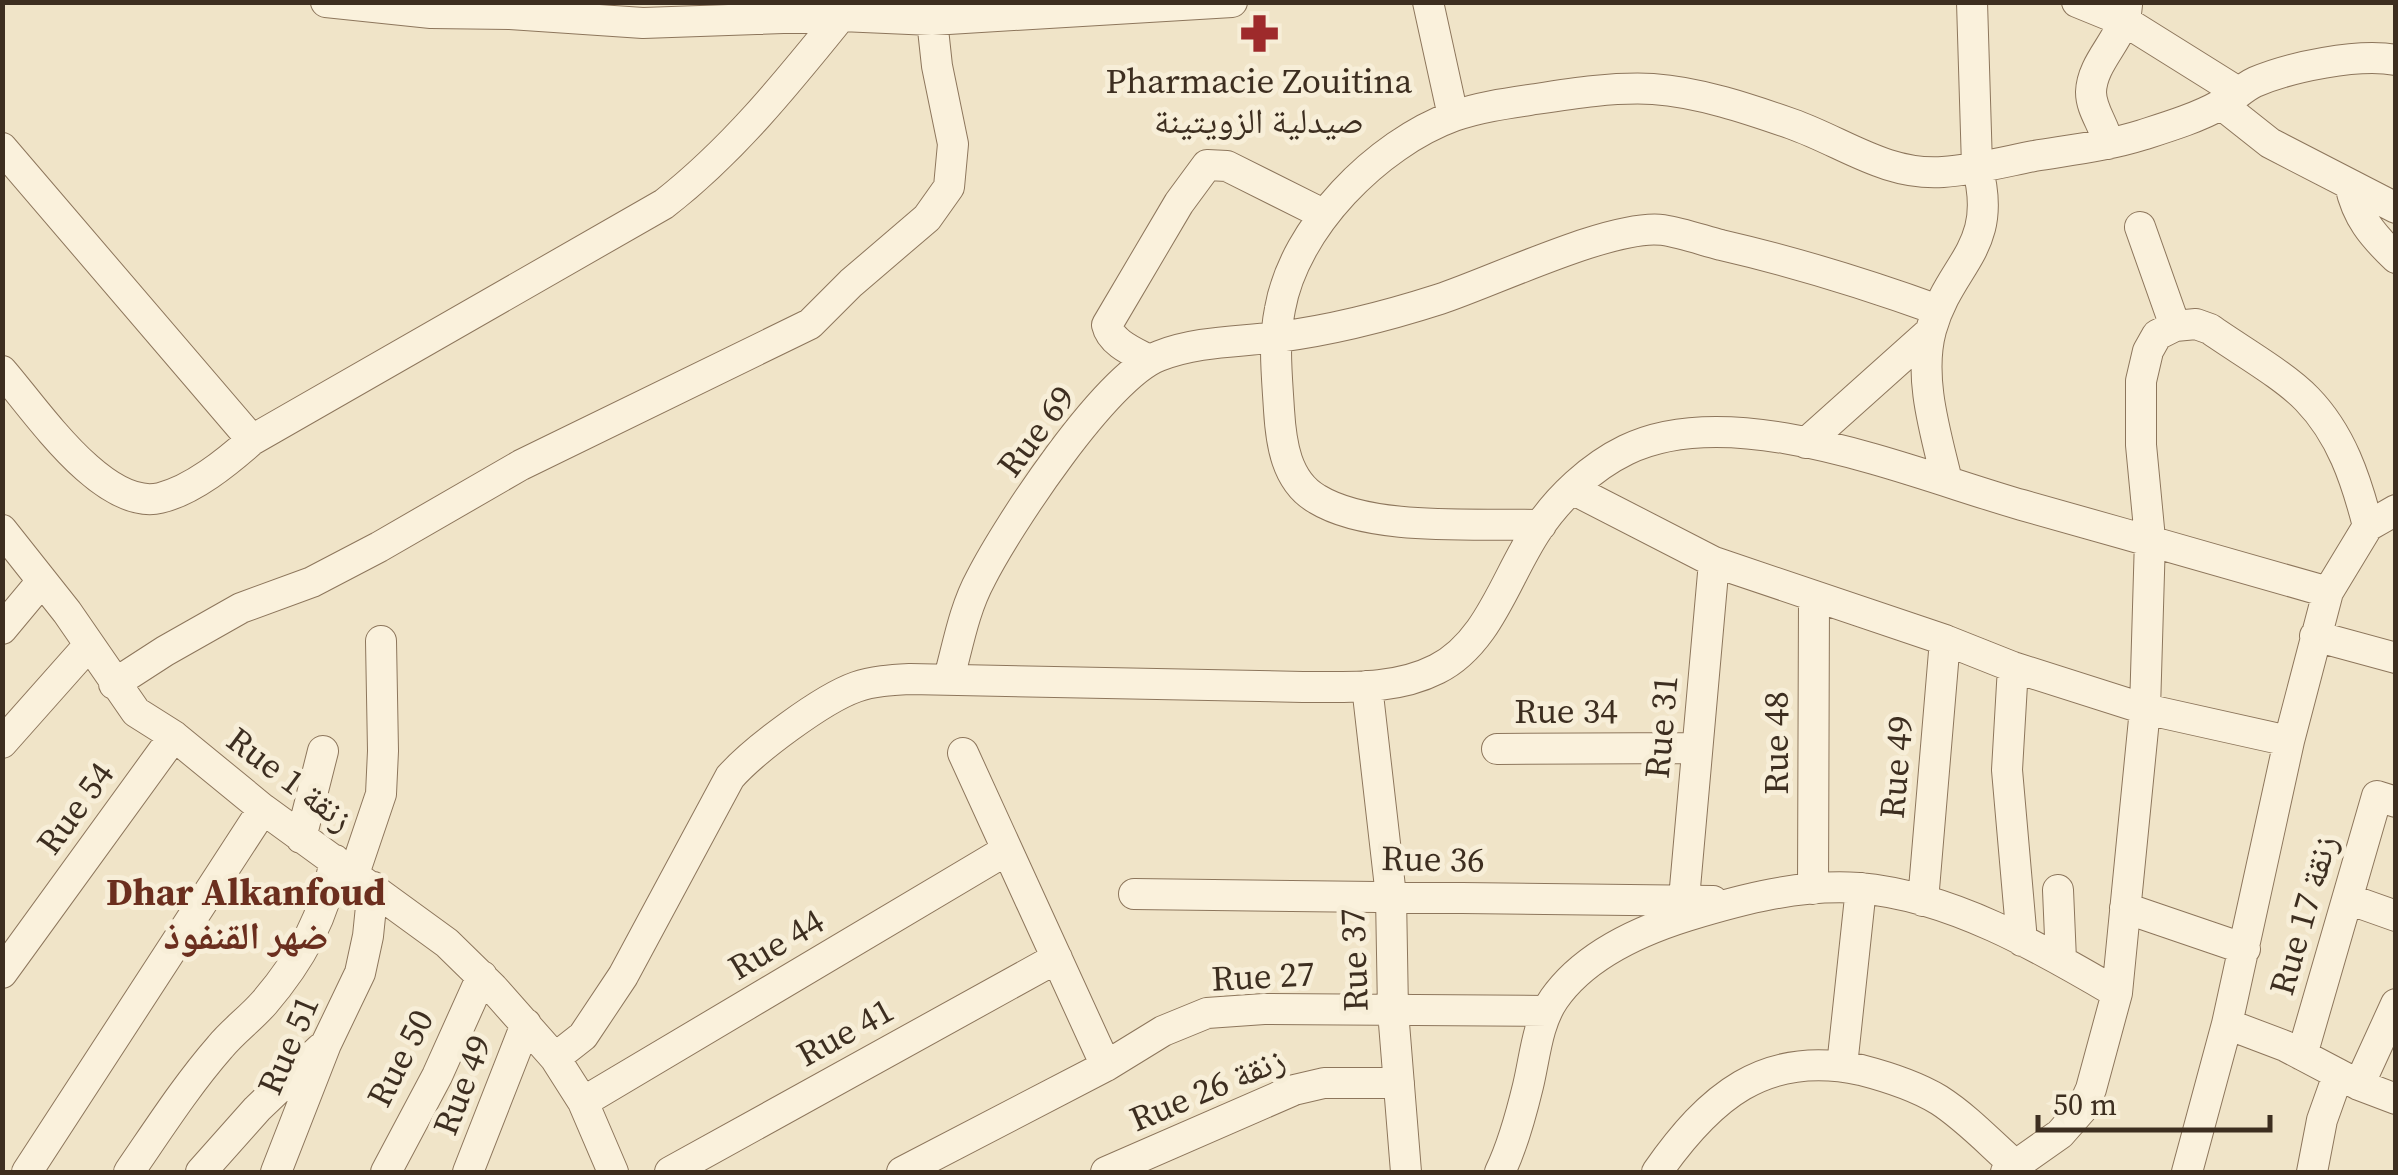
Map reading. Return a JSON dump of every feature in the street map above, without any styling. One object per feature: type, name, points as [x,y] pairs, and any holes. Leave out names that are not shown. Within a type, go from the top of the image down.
[{"type":"street","points":[[326,2],[510,14],[932,20],[1232,2]]},
{"type":"street","points":[[1428,2],[1452,116]]},
{"type":"street","points":[[1806,443],[1934,321],[1981,232],[1983,197],[1977,166],[1972,2]]},
{"type":"street","points":[[2077,2],[2126,12],[2230,98],[2270,143],[2396,208]]},
{"type":"street","points":[[2108,144],[2106,130],[2094,108],[2093,80],[2126,12]]},
{"type":"street","points":[[2,371],[103,484],[120,493],[157,499],[175,492],[227,462],[252,440],[664,204],[705,172],[732,144],[841,16]]},
{"type":"street","points":[[114,684],[242,608],[312,582],[521,465],[810,324],[851,283],[928,218],[949,188],[952,144],[932,20]]},
{"type":"street","points":[[1540,524],[1380,520],[1354,515],[1302,488],[1285,456],[1275,337],[1291,270],[1322,214],[1372,166],[1452,116],[1564,94],[1656,89],[1695,96],[1795,125],[1894,168],[1943,172],[2141,136],[2230,98],[2276,73],[2346,60],[2396,60]]},
{"type":"street","points":[[2,148],[252,440]]},
{"type":"street","points":[[1149,360],[1117,340],[1107,325],[1179,203],[1205,167],[1219,163],[1322,214]]},
{"type":"street","points":[[2350,185],[2354,206],[2366,228],[2396,258]]},
{"type":"street","points":[[2140,227],[2175,326]]},
{"type":"street","name":"Rue 69","points":[[949,678],[966,614],[980,580],[1006,536],[1087,422],[1149,360],[1205,344],[1275,337],[1417,306],[1583,246],[1628,232],[1651,230],[1780,257],[1934,321]]},
{"type":"street","points":[[1934,321],[1928,388],[1946,482]]},
{"type":"street","points":[[1657,1172],[1702,1117],[1748,1080],[1794,1065],[1842,1066],[1928,1094],[1944,1103],[2011,1169],[2060,1134],[2082,1110],[2117,993],[2145,708],[2150,540],[2141,446],[2141,381],[2156,336],[2175,326],[2196,324],[2210,329],[2305,396],[2335,434],[2356,482],[2368,526]]},
{"type":"street","points":[[555,1058],[582,1036],[597,1017],[705,829],[721,791],[748,758],[856,686],[887,680],[949,678],[1367,686],[1423,675],[1464,651],[1540,524],[1572,488],[1612,457],[1654,440],[1706,432],[1744,433],[1806,443],[2328,592]]},
{"type":"street","points":[[1572,488],[1714,562],[1944,640],[2013,668],[2145,708],[2289,741]]},
{"type":"street","points":[[2186,1172],[2228,1024],[2314,636],[2328,592],[2368,526],[2396,510]]},
{"type":"street","name":"Rue 1 زنقة","points":[[2,530],[136,712],[174,736],[301,838],[354,873],[482,976],[555,1058],[582,1102],[601,1164]]},
{"type":"street","name":"Rue 31","points":[[1684,899],[1714,562]]},
{"type":"street","points":[[2,628],[42,581]]},
{"type":"street","name":"Rue 48","points":[[1812,889],[1814,596]]},
{"type":"street","points":[[2314,636],[2396,658]]},
{"type":"street","name":"Rue 49","points":[[1923,901],[1944,640]]},
{"type":"street","points":[[129,1172],[210,1059],[263,1004],[299,957],[319,919],[354,873],[380,794],[380,641]]},
{"type":"street","points":[[2,743],[89,645]]},
{"type":"street","points":[[2013,668],[2007,793],[2022,942]]},
{"type":"street","name":"Rue 37","points":[[1367,686],[1390,896],[1392,1011],[1406,1172]]},
{"type":"street","name":"Rue 54","points":[[2,973],[174,736]]},
{"type":"street","name":"Rue 34","points":[[1496,749],[1697,748]]},
{"type":"street","points":[[301,838],[323,751]]},
{"type":"street","points":[[963,753],[1106,1066]]},
{"type":"street","name":"Rue 17 زنقة","points":[[2302,1055],[2348,899],[2386,800]]},
{"type":"street","points":[[27,1172],[263,809]]},
{"type":"street","name":"Rue 44","points":[[582,1102],[1008,850]]},
{"type":"street","name":"Rue 51","points":[[276,1172],[326,1044],[360,973],[368,936],[354,873]]},
{"type":"street","points":[[1842,1066],[1861,888]]},
{"type":"street","points":[[1500,1172],[1515,1134],[1547,1011],[1573,977],[1644,931],[1731,903],[1812,889],[1861,888],[1923,901],[1990,925],[2062,960],[2117,993]]},
{"type":"street","points":[[2058,890],[2062,960]]},
{"type":"street","name":"Rue 36","points":[[1134,894],[1684,899],[1731,903]]},
{"type":"street","points":[[2348,899],[2396,916]]},
{"type":"street","points":[[2125,908],[2245,949]]},
{"type":"street","name":"Rue 41","points":[[670,1172],[1057,958]]},
{"type":"street","name":"Rue 50","points":[[386,1172],[437,1076],[482,976]]},
{"type":"street","points":[[2312,1172],[2322,1120],[2396,1004]]},
{"type":"street","name":"Rue 27","points":[[902,1172],[1106,1066],[1163,1031],[1207,1013],[1264,1009],[1547,1011]]},
{"type":"street","name":"Rue 49","points":[[468,1172],[526,1024]]},
{"type":"street","points":[[2228,1024],[2396,1099]]},
{"type":"street","points":[[201,1172],[257,1109],[326,1044]]},
{"type":"street","name":"Rue 26 زنقة","points":[[1106,1172],[1294,1090],[1324,1083],[1399,1083]]},
{"type":"place","name":"Pharmacie Zouitina صيدلية الزويتينة","points":[[1259,34]]},
{"type":"district","name":"Dhar Alkanfoud ضهر القنفوذ","points":[[246,914]]}]
